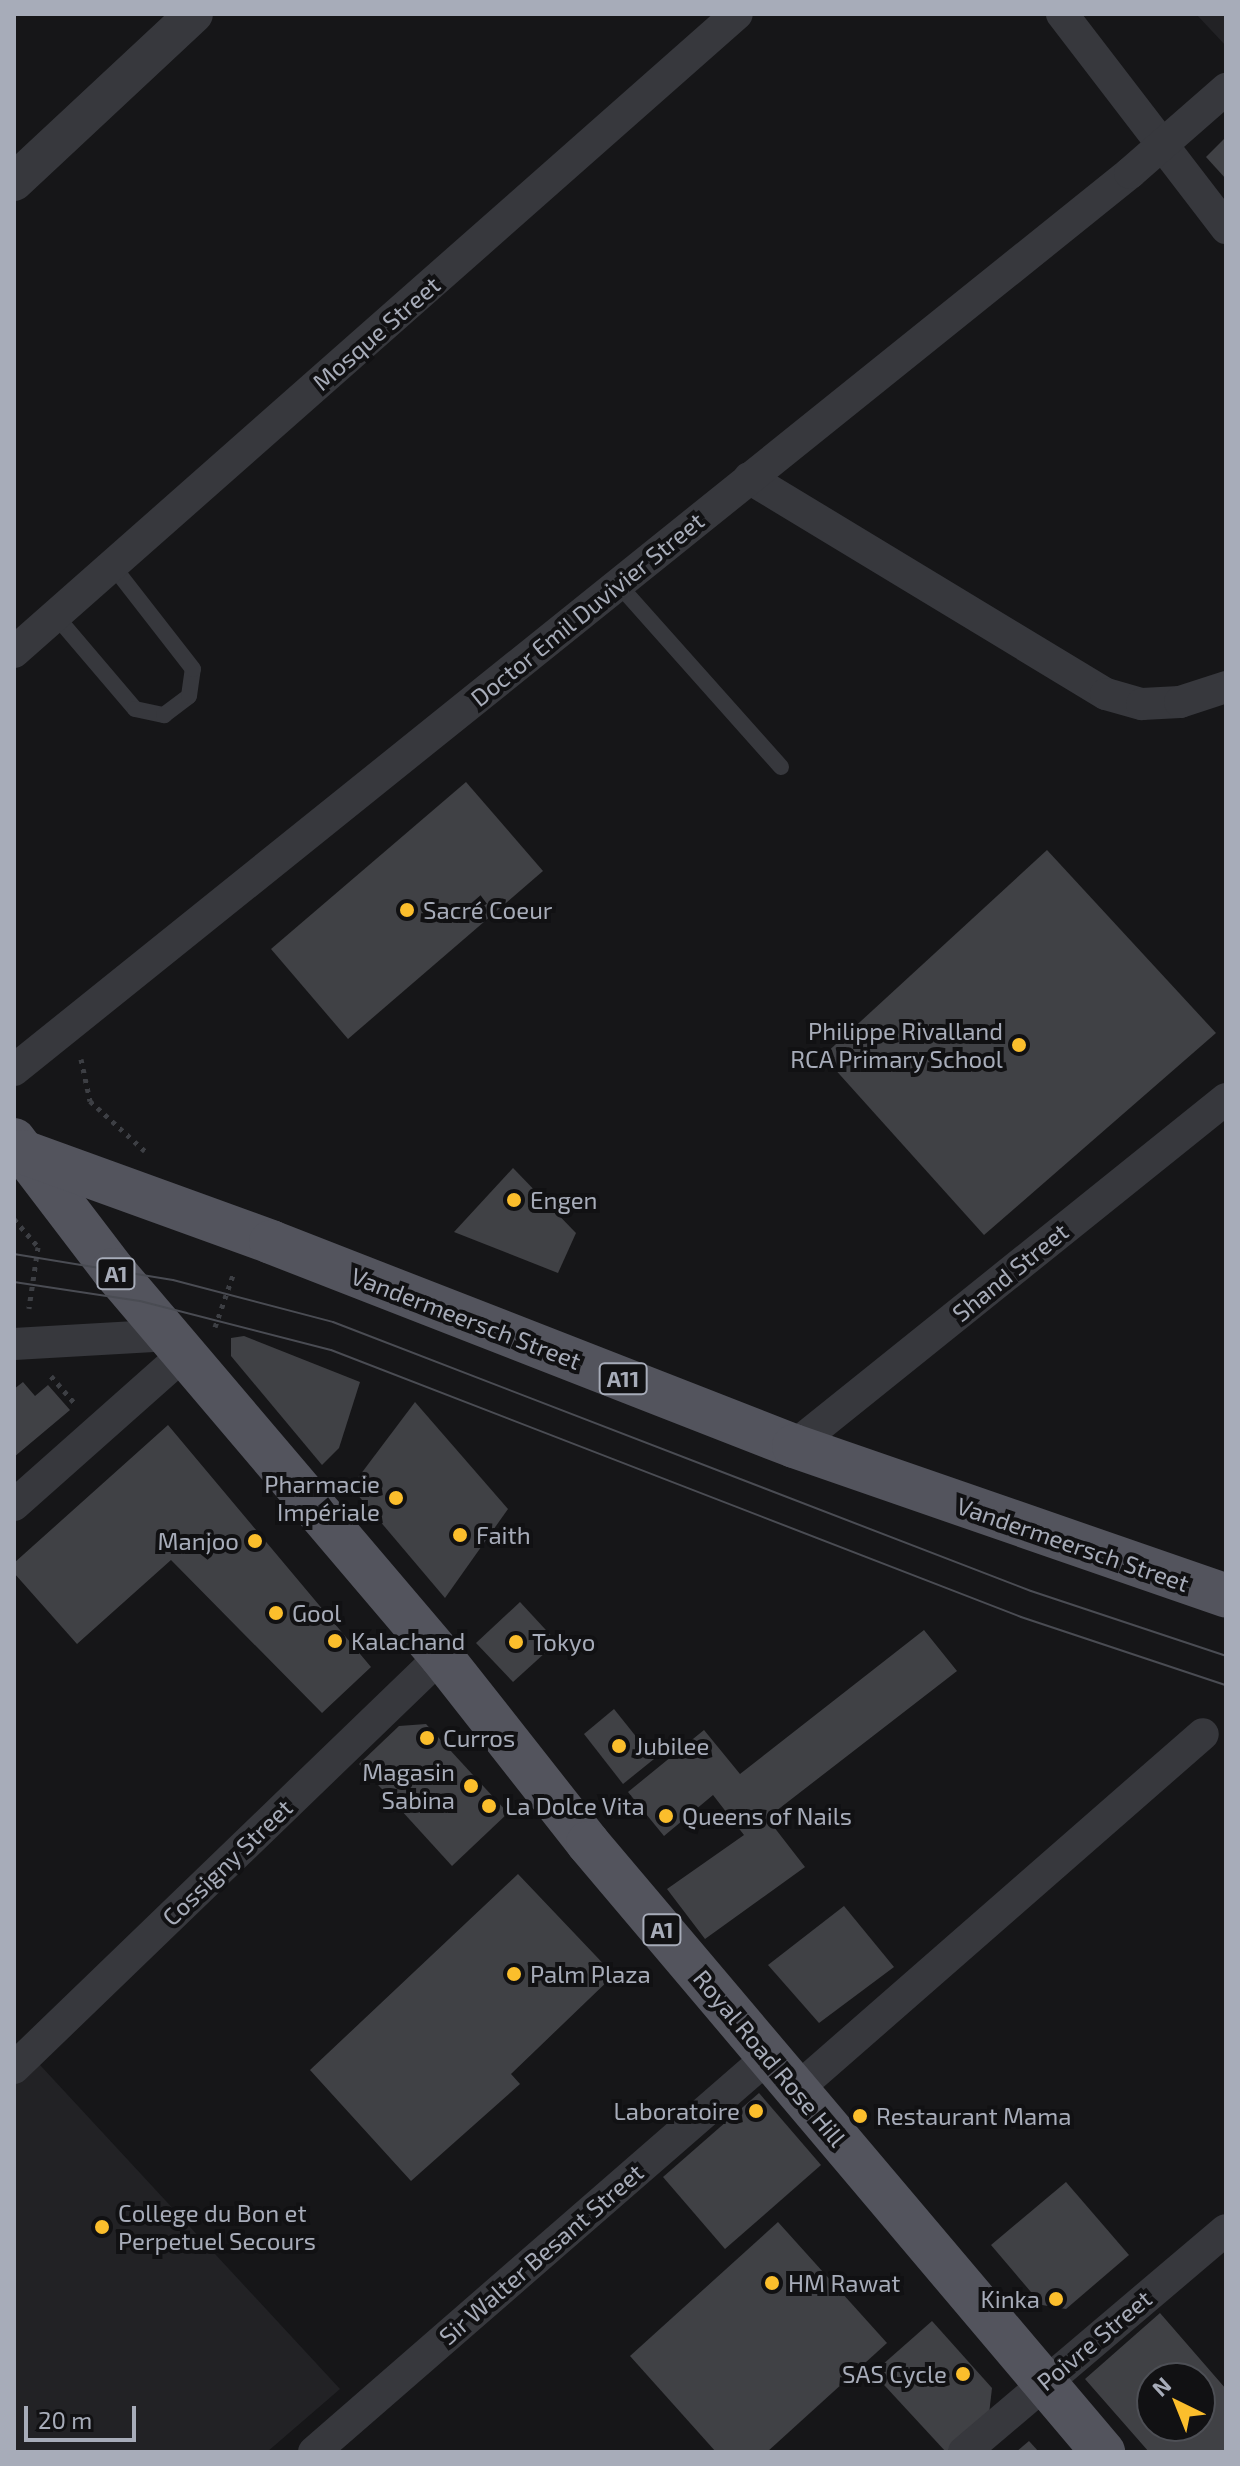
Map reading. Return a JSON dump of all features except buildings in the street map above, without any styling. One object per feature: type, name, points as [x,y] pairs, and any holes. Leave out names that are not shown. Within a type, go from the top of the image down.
[{"type":"main road","name":"Vandermeersch Street","points":[[19,1146],[794,1446],[1226,1596]]},
{"type":"main road","name":"A1","points":[[19,1146],[113,1270],[178,1344]]},
{"type":"main road","name":"Royal Road Rose Hill","points":[[178,1344],[441,1656],[588,1843],[1103,2452]]},
{"type":"street","points":[[14,182],[194,14]]},
{"type":"street","name":"Mosque Street","points":[[14,652],[737,14]]},
{"type":"street","points":[[1062,14],[1160,148],[1226,228]]},
{"type":"street","name":"Doctor Emil Duvivier Street","points":[[14,1070],[1160,148],[1226,89]]},
{"type":"street","points":[[749,478],[1106,694],[1142,704],[1180,702],[1226,687]]},
{"type":"street","name":"Shand Street","points":[[794,1446],[1226,1099]]},
{"type":"street","points":[[14,1344],[178,1344]]},
{"type":"street","points":[[14,1505],[178,1344]]},
{"type":"street","name":"Cossigny Street","points":[[14,2068],[441,1656]]},
{"type":"street","points":[[797,2089],[1203,1734]]},
{"type":"street","name":"Sir Walter Besant Street","points":[[314,2452],[768,2057]]},
{"type":"street","name":"Poivre Street","points":[[964,2452],[1045,2380],[1226,2230]]},
{"type":"lane","points":[[55,615],[135,709],[164,715],[189,696],[193,669],[112,565]]},
{"type":"lane","points":[[618,584],[781,767]]},
{"type":"shaded area","points":[[1196,14],[1226,14],[1226,46]]},
{"type":"shaded area","name":"College du Bon et Perpetuel Secours","points":[[28,2052],[340,2389],[267,2452],[14,2452],[14,2064]]},
{"type":"tram line","points":[[14,1254],[173,1280],[333,1322],[1031,1591],[1226,1656]]},
{"type":"tram line","points":[[14,1282],[140,1301],[331,1350],[1021,1617],[1226,1685]]},
{"type":"place","name":"Sacré Coeur","points":[[407,910]]},
{"type":"place","name":"Philippe Rivalland RCA Primary School","points":[[1019,1045]]},
{"type":"place","name":"Engen","points":[[514,1200]]},
{"type":"place","name":"Pharmacie Impériale","points":[[396,1498]]},
{"type":"place","name":"Faith","points":[[460,1535]]},
{"type":"place","name":"Manjoo","points":[[255,1541]]},
{"type":"place","name":"Gool","points":[[276,1613]]},
{"type":"place","name":"Kalachand","points":[[335,1641]]},
{"type":"place","name":"Tokyo","points":[[516,1642]]},
{"type":"place","name":"Curros","points":[[427,1738]]},
{"type":"place","name":"Jubilee","points":[[619,1746]]},
{"type":"place","name":"Magasin Sabina","points":[[471,1786]]},
{"type":"place","name":"La Dolce Vita","points":[[489,1806]]},
{"type":"place","name":"Queens of Nails","points":[[666,1816]]},
{"type":"place","name":"Palm Plaza","points":[[514,1974]]},
{"type":"place","name":"Laboratoire","points":[[756,2111]]},
{"type":"place","name":"Restaurant Mama","points":[[860,2116]]},
{"type":"place","name":"College du Bon et Perpetuel Secours","points":[[102,2227]]},
{"type":"place","name":"HM Rawat","points":[[772,2283]]},
{"type":"place","name":"Kinka","points":[[1056,2299]]},
{"type":"place","name":"SAS Cycle","points":[[963,2374]]}]
